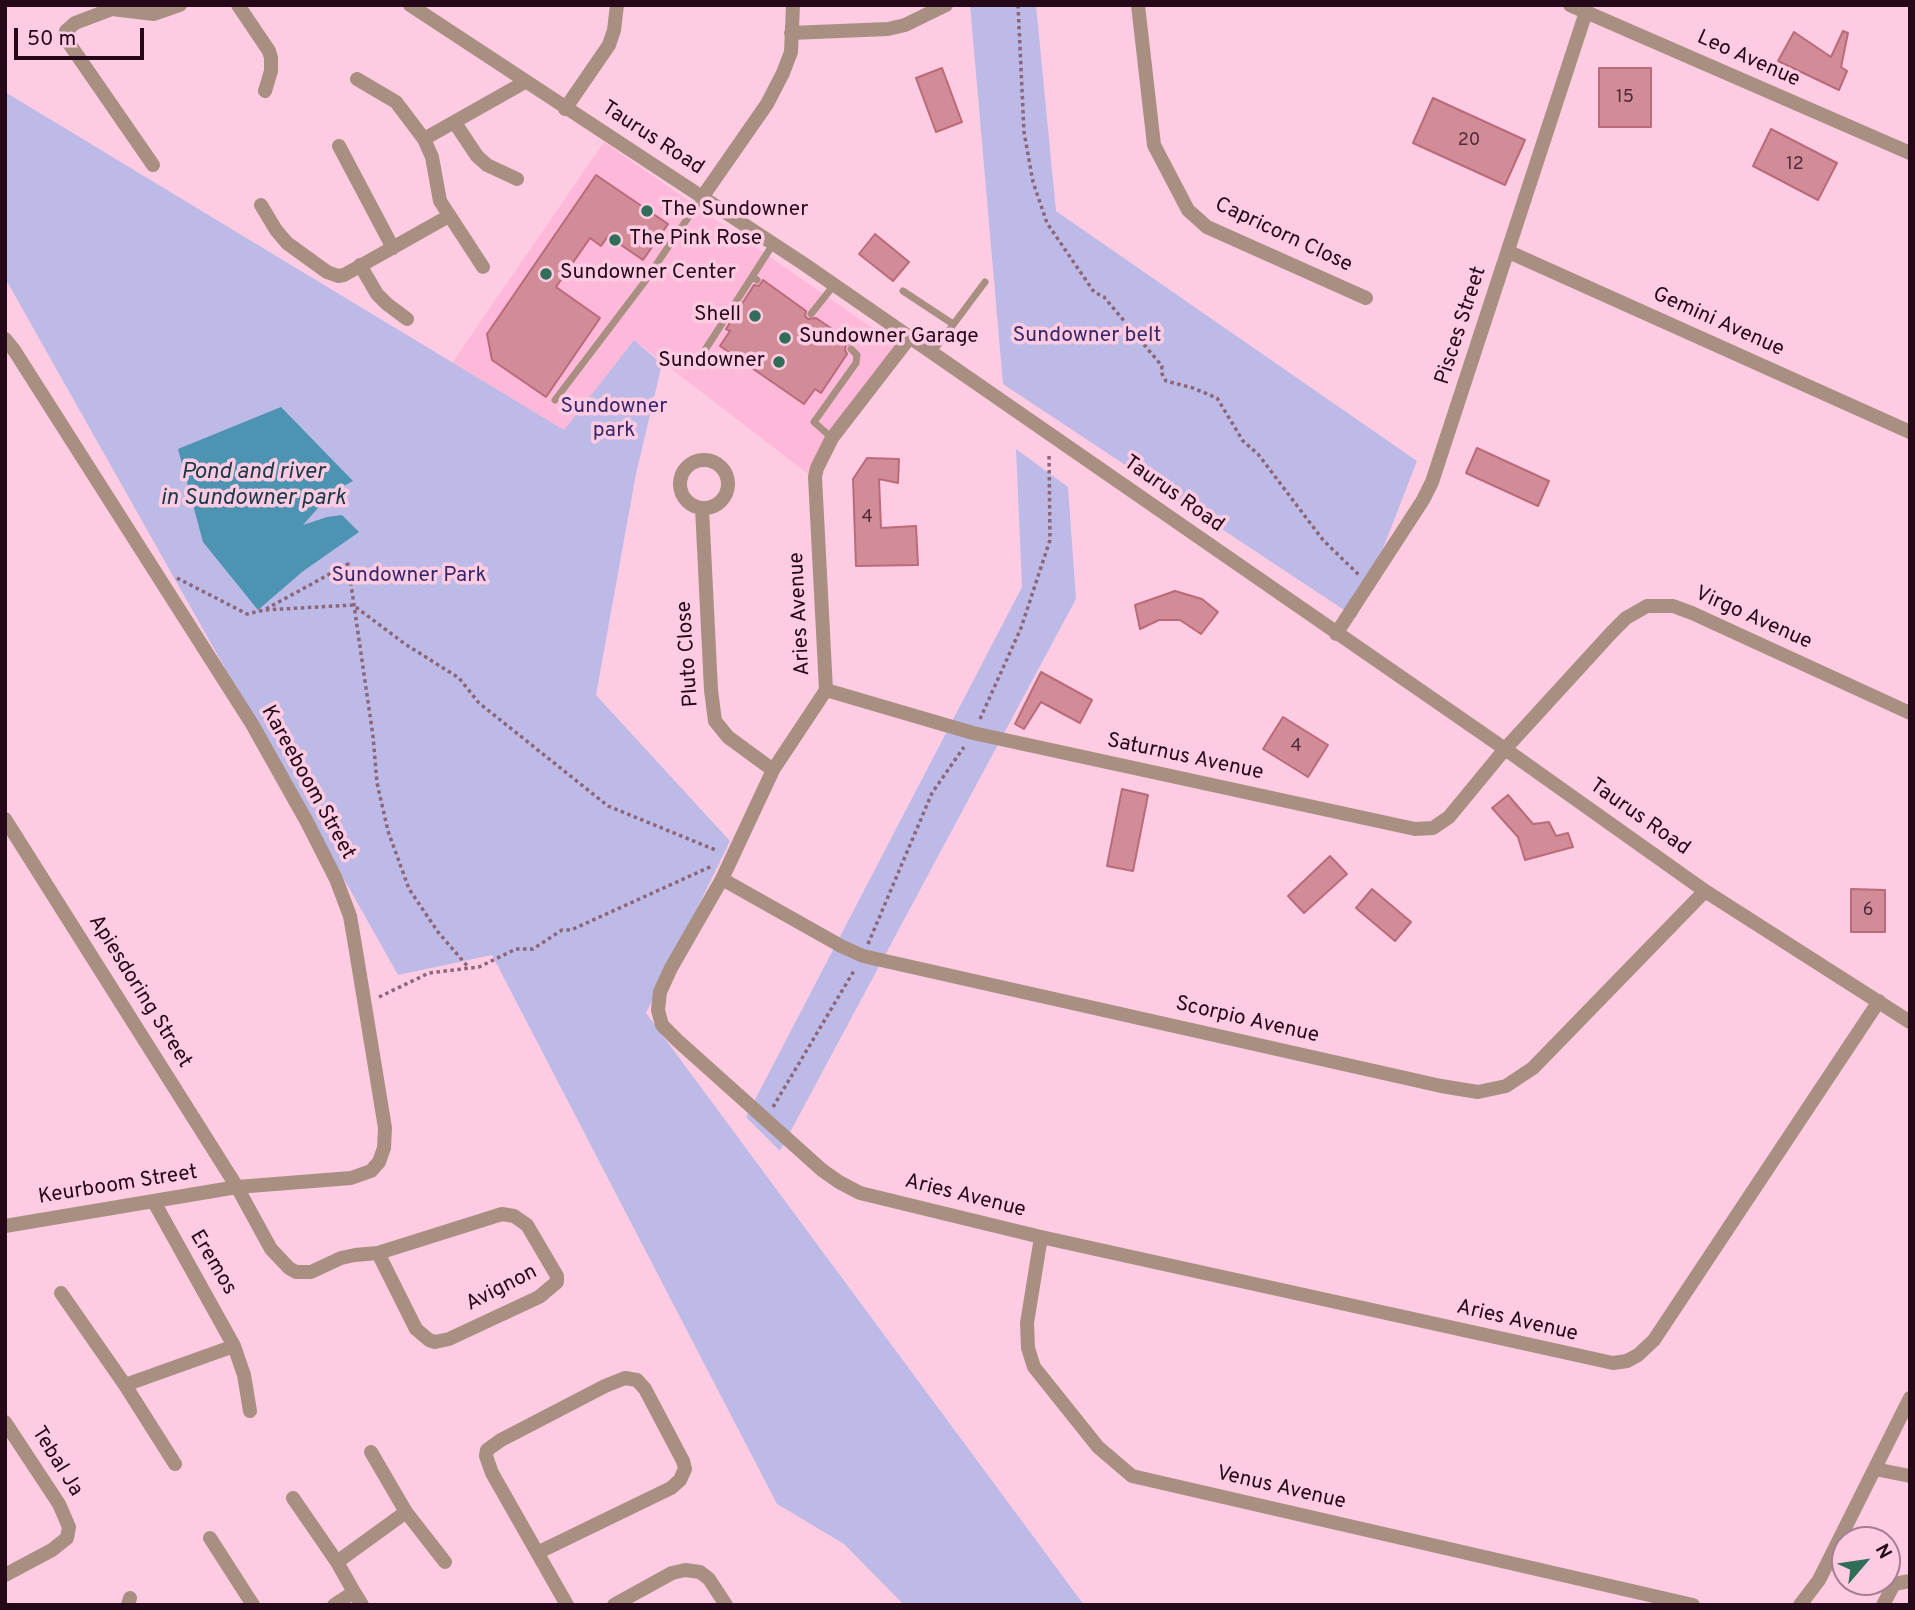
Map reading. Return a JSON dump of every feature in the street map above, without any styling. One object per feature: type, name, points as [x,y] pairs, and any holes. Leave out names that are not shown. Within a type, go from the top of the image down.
[{"type":"street","points":[[153,165],[66,39],[66,32],[75,23],[112,9],[154,14],[180,5]]},
{"type":"street","points":[[238,5],[269,51],[271,71],[265,91]]},
{"type":"street","name":"Taurus Road","points":[[410,5],[834,285],[1505,749],[1705,891],[1910,1022]]},
{"type":"street","points":[[565,108],[610,45],[617,5]]},
{"type":"street","points":[[703,197],[767,104],[787,62],[793,5]]},
{"type":"street","points":[[791,33],[888,29],[905,25],[946,5]]},
{"type":"street","name":"Capricorn Close","points":[[1138,5],[1154,145],[1188,210],[1207,227],[1366,298]]},
{"type":"street","name":"Leo Avenue","points":[[1570,5],[1910,153]]},
{"type":"street","name":"Pisces Street","points":[[1336,634],[1432,482],[1586,12]]},
{"type":"street","points":[[357,79],[396,102],[424,139],[432,157],[440,201],[484,267]]},
{"type":"street","points":[[424,139],[525,82]]},
{"type":"street","points":[[455,122],[477,156],[487,165],[517,179]]},
{"type":"street","points":[[339,146],[393,248]]},
{"type":"street","points":[[261,205],[287,243],[327,272],[342,275],[449,216]]},
{"type":"street","name":"Gemini Avenue","points":[[1509,252],[1910,432]]},
{"type":"street","points":[[360,265],[372,287],[387,304],[407,319]]},
{"type":"street","name":"Aries Avenue","points":[[910,337],[832,438],[820,460],[815,477],[826,690],[774,770],[722,879],[660,992],[662,1025],[822,1170],[860,1193],[1041,1237],[1613,1363],[1628,1360],[1654,1340],[1878,1001]]},
{"type":"street","name":"Kareeboom Street","points":[[5,339],[22,361],[252,724],[324,856],[349,916],[385,1128],[384,1148],[379,1162],[371,1171],[351,1178],[237,1187]]},
{"type":"street","name":"Pluto Close","points":[[702,508],[710,690],[715,721],[728,737],[774,770]]},
{"type":"street","name":"Virgo Avenue","points":[[1505,749],[1612,632],[1626,618],[1647,606],[1673,606],[1692,613],[1910,713]]},
{"type":"street","name":"Saturnus Avenue","points":[[826,690],[973,733],[1416,830],[1441,824],[1505,749]]},
{"type":"street","name":"Apiesdoring Street","points":[[5,819],[237,1187]]},
{"type":"street","name":"Scorpio Avenue","points":[[722,879],[863,956],[1427,1083],[1478,1092],[1506,1086],[1533,1068],[1705,891]]},
{"type":"street","name":"Keurboom Street","points":[[5,1226],[237,1187]]},
{"type":"street","name":"Avignon","points":[[237,1187],[271,1248],[296,1272],[311,1272],[341,1258],[378,1253],[495,1216],[514,1216],[527,1224],[557,1276],[557,1282],[539,1297],[449,1339],[435,1342],[416,1329],[378,1253]]},
{"type":"street","name":"Eremos","points":[[154,1202],[234,1346],[244,1375],[250,1411]]},
{"type":"street","name":"Venus Avenue","points":[[1041,1237],[1027,1323],[1028,1349],[1034,1367],[1098,1447],[1132,1476],[1693,1605]]},
{"type":"street","points":[[61,1293],[125,1385],[175,1464]]},
{"type":"street","points":[[125,1385],[234,1346]]},
{"type":"street","points":[[538,1552],[670,1488],[680,1480],[685,1469],[683,1461],[645,1389],[637,1380],[625,1378],[605,1386],[501,1440],[487,1450],[486,1456],[492,1474],[567,1605]]},
{"type":"street","points":[[1800,1605],[1819,1580],[1910,1398]]},
{"type":"street","name":"Tebal Ja","points":[[5,1422],[59,1504],[69,1527],[67,1538],[52,1550],[5,1575]]},
{"type":"street","points":[[371,1452],[406,1512],[444,1562]]},
{"type":"street","points":[[1875,1469],[1910,1476]]},
{"type":"street","points":[[293,1498],[337,1562],[362,1605]]},
{"type":"street","points":[[337,1562],[406,1512]]},
{"type":"street","points":[[210,1538],[253,1605]]},
{"type":"street","points":[[614,1605],[672,1573],[685,1570],[700,1572],[709,1579],[726,1605]]},
{"type":"street","points":[[1883,1605],[1894,1584],[1910,1581]]},
{"type":"street","points":[[334,1605],[354,1592]]},
{"type":"lane","points":[[555,400],[643,284],[703,197]]},
{"type":"lane","points":[[705,349],[755,279],[773,244]]},
{"type":"lane","points":[[932,353],[985,282]]},
{"type":"lane","points":[[811,314],[834,285]]},
{"type":"lane","points":[[903,291],[953,324]]},
{"type":"lane","points":[[832,438],[814,422],[856,363],[858,355],[851,349]]},
{"type":"path","points":[[1018,5],[1024,132],[1033,183],[1047,223],[1094,292],[1104,298],[1162,366],[1161,372],[1166,381],[1194,387],[1217,398],[1243,442],[1258,454],[1323,540],[1368,583]]},
{"type":"path","points":[[766,1119],[863,956],[932,793],[973,733],[1021,628],[1050,540],[1049,434]]},
{"type":"path","points":[[147,562],[247,614],[264,610],[353,606],[405,644],[459,678],[479,702],[608,806],[733,857]]},
{"type":"path","points":[[264,610],[348,564],[373,736],[377,783],[387,831],[409,889],[438,932],[469,968]]},
{"type":"path","points":[[365,1004],[429,973],[486,965],[516,949],[533,949],[562,930],[571,930],[733,857]]},
{"type":"shaded area","points":[[604,142],[904,350],[812,477],[634,340],[565,431],[452,363]]},
{"type":"green space","name":"Sundowner belt","points":[[970,5],[1036,5],[1056,211],[1417,461],[1356,618],[1003,384]]},
{"type":"green space","name":"Sundowner Park","points":[[5,92],[564,430],[634,340],[662,364],[636,474],[596,695],[730,841],[646,1013],[1084,1605],[904,1605],[844,1544],[777,1504],[492,955],[398,975],[5,278]]},
{"type":"green space","points":[[1016,449],[1068,487],[1076,599],[780,1151],[746,1117],[1022,587]]},
{"type":"water","name":"Pond and river in Sundowner park","points":[[281,407],[353,481],[332,492],[303,525],[342,515],[359,532],[302,572],[258,610],[203,542],[178,449]]},
{"type":"building","points":[[1843,31],[1848,33],[1841,67],[1847,71],[1839,90],[1778,61],[1794,32],[1831,57]]},
{"type":"building","points":[[942,68],[962,122],[936,132],[916,78]]},
{"type":"building","points":[[1599,68],[1651,68],[1651,127],[1599,127]]},
{"type":"building","points":[[1433,98],[1525,140],[1505,185],[1413,143]]},
{"type":"building","points":[[1771,129],[1837,163],[1818,200],[1753,166]]},
{"type":"building","name":"Sundowner Center","points":[[596,175],[668,224],[643,260],[608,236],[601,246],[590,238],[556,287],[600,318],[546,397],[492,360],[487,334]]},
{"type":"building","points":[[875,234],[909,262],[893,281],[859,254]]},
{"type":"building","name":"Sundowner Garage","points":[[763,280],[806,311],[805,316],[808,319],[816,318],[853,343],[846,345],[847,354],[821,393],[815,389],[804,404],[720,346],[730,331],[726,329],[754,285],[759,286]]},
{"type":"building","points":[[1477,448],[1549,481],[1538,506],[1466,473]]},
{"type":"building","points":[[867,458],[899,459],[898,483],[879,479],[881,528],[916,526],[918,565],[856,566],[853,479]]},
{"type":"building","points":[[1175,591],[1202,599],[1218,612],[1201,634],[1180,620],[1159,620],[1140,629],[1135,605]]},
{"type":"building","points":[[1041,672],[1092,700],[1080,723],[1041,702],[1024,729],[1015,724]]},
{"type":"building","points":[[1283,717],[1328,745],[1308,777],[1263,749]]},
{"type":"building","points":[[1122,789],[1148,795],[1133,871],[1107,866]]},
{"type":"building","points":[[1508,795],[1533,824],[1549,822],[1556,836],[1568,833],[1573,847],[1525,860],[1518,837],[1492,808]]},
{"type":"building","points":[[1330,856],[1347,874],[1304,913],[1288,896]]},
{"type":"building","points":[[1372,889],[1411,922],[1395,941],[1356,908]]},
{"type":"building","points":[[1851,889],[1885,890],[1885,932],[1851,932]]},
{"type":"place","name":"The Sundowner","points":[[647,211]]},
{"type":"place","name":"The Pink Rose","points":[[615,240]]},
{"type":"place","name":"Sundowner Center","points":[[546,274]]},
{"type":"place","name":"Shell","points":[[755,316]]},
{"type":"place","name":"Sundowner Garage","points":[[785,338]]},
{"type":"place","name":"Sundowner","points":[[779,362]]},
{"type":"park label","name":"Sundowner park","points":[[614,420]]}]
